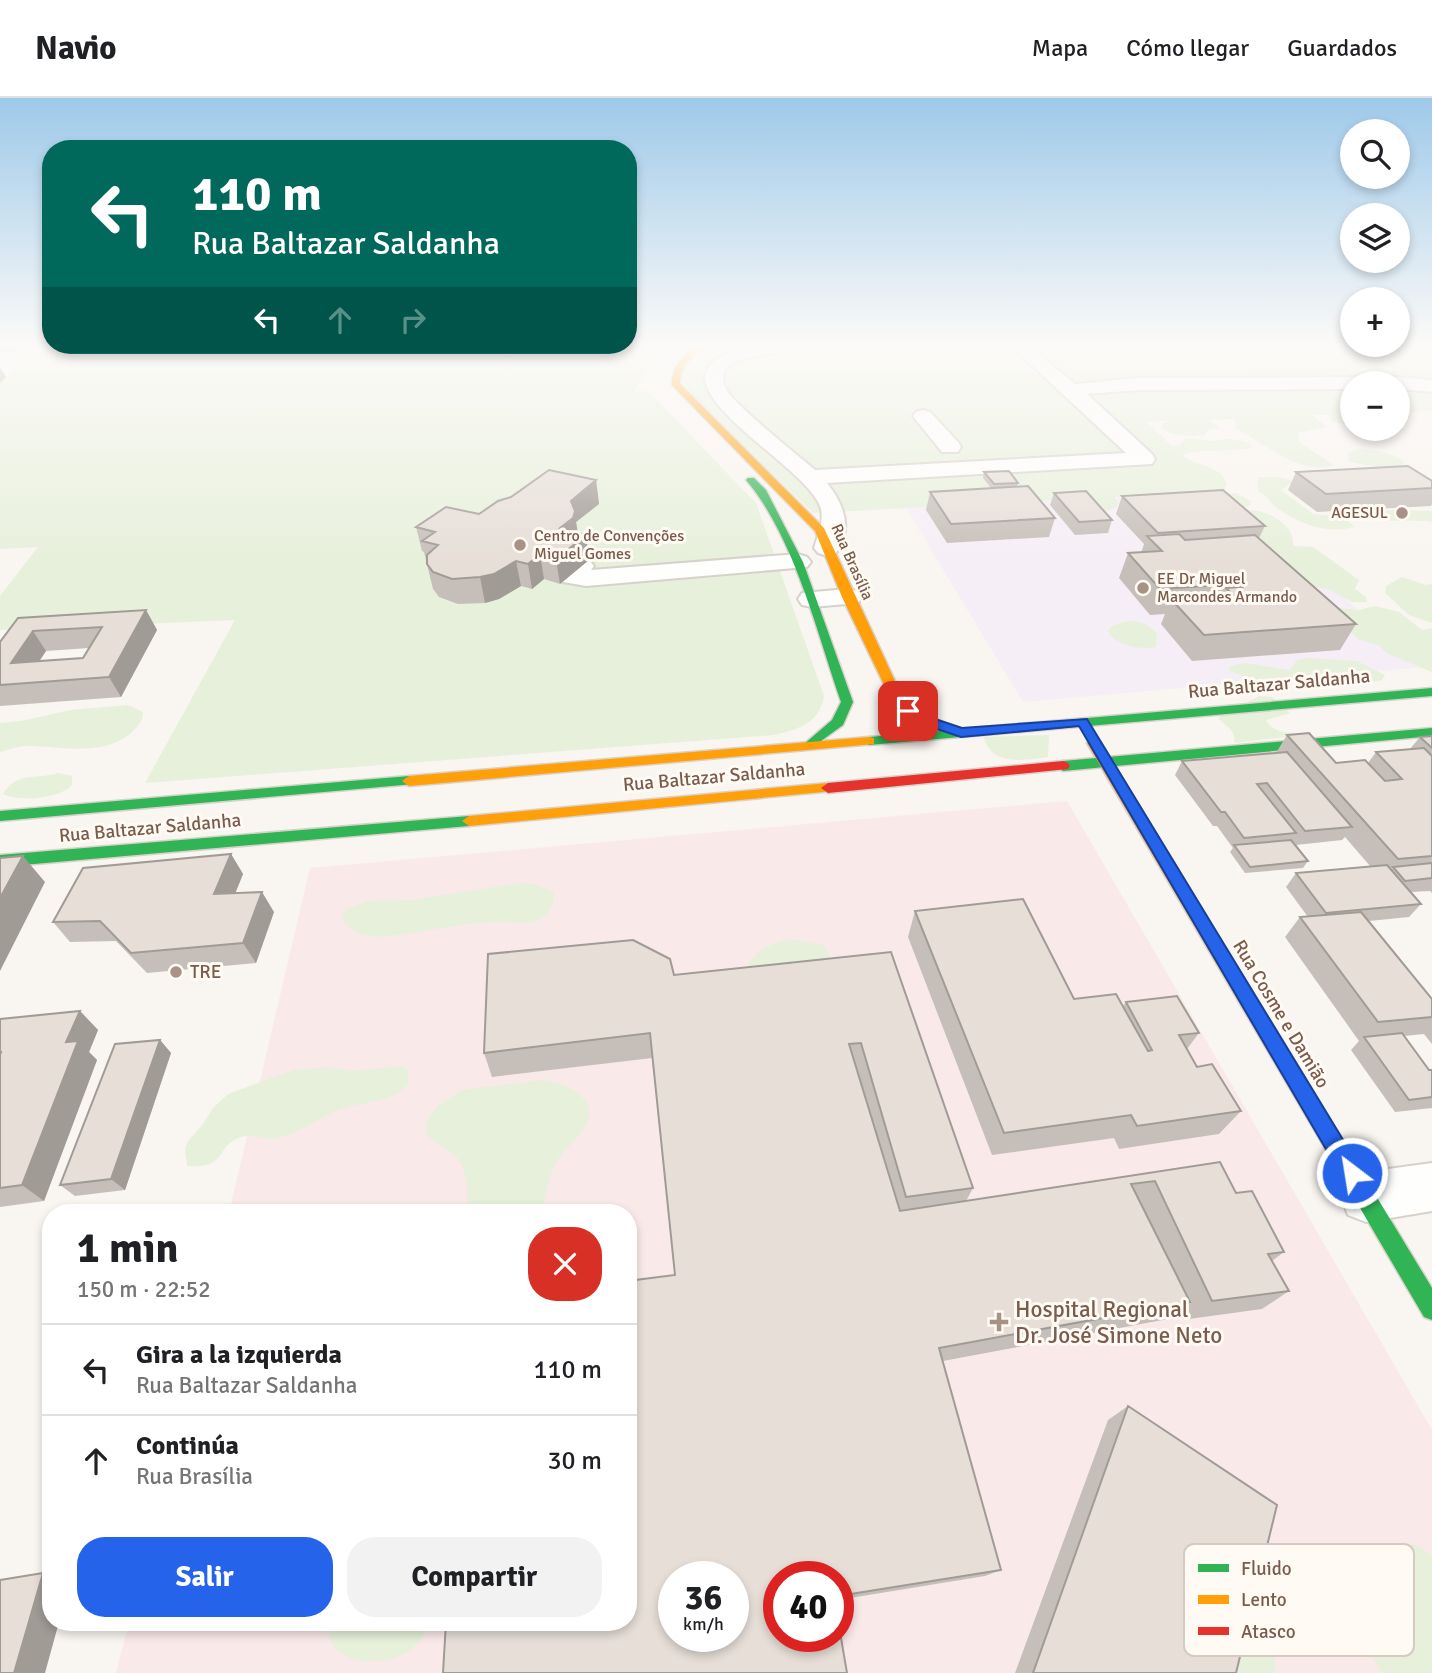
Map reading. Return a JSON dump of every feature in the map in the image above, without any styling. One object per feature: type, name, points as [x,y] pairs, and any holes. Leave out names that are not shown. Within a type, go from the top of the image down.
[{"type":"main road","points":[[686,418],[761,490],[798,562],[847,702],[841,719],[829,733],[810,745]]},
{"type":"main road","name":"Rua Brasília","points":[[708,418],[820,530],[848,597],[895,695],[908,711],[921,719],[961,733]]},
{"type":"main road","name":"Rua Baltazar Saldanha","points":[[0,816],[1432,692]]},
{"type":"main road","name":"Rua Cosme e Damião","points":[[1083,722],[1432,1309]]},
{"type":"main road","name":"Rua Baltazar Saldanha","points":[[0,861],[415,814],[1105,762],[1432,732]]},
{"type":"main road","points":[[415,814],[422,779]]},
{"type":"street","points":[[742,418],[810,477],[834,507],[836,515],[827,548]]},
{"type":"street","points":[[924,418],[957,457]]},
{"type":"street","points":[[810,477],[957,457],[1144,459],[1101,418]]},
{"type":"street","points":[[581,566],[572,576],[586,578],[798,562]]},
{"type":"street","points":[[812,600],[848,597]]},
{"type":"street","points":[[1366,1196],[1432,1187]]},
{"type":"shaded area","name":"EE Dr Miguel Marcondes Armando","points":[[1224,492],[1423,667],[1023,702],[906,508]]},
{"type":"shaded area","name":"Hospital Regional Dr. José Simone Neto","points":[[1067,801],[1432,1430],[1432,1673],[116,1673],[127,1631],[637,1631],[637,1204],[231,1204],[310,868]]},
{"type":"green space","points":[[0,418],[674,418],[756,503],[824,696],[818,713],[806,724],[774,735],[145,783],[235,620],[0,630],[0,596],[38,547],[0,549]]},
{"type":"green space","points":[[714,418],[1316,418],[1327,427],[1298,433],[1299,442],[1334,465],[1322,468],[1309,467],[1284,457],[1236,429],[1234,419],[1210,420],[1220,428],[1208,430],[1205,435],[1193,436],[1177,435],[1161,429],[1162,424],[1170,421],[1146,422],[1173,447],[1182,444],[1185,438],[1212,441],[1229,439],[1250,443],[1251,448],[1182,455],[1220,473],[1227,485],[1221,494],[1237,493],[1252,502],[1248,507],[1148,496],[1114,497],[1118,502],[1117,507],[1096,511],[1061,500],[813,513]]},
{"type":"green space","points":[[1330,418],[1340,418],[1340,423],[1331,421]]},
{"type":"green space","points":[[1358,449],[1389,454],[1405,463],[1394,470],[1349,462],[1348,453]]},
{"type":"green space","points":[[1258,477],[1279,477],[1294,481],[1281,490],[1313,514],[1344,517],[1355,527],[1324,529],[1296,519],[1277,508],[1258,491]]},
{"type":"green space","points":[[1254,510],[1281,522],[1290,532],[1293,546],[1313,547],[1359,580],[1355,589],[1366,597],[1367,602],[1352,602],[1328,589],[1310,586],[1273,563],[1242,511]]},
{"type":"green space","points":[[1385,510],[1432,511],[1432,522],[1372,519],[1371,514]]},
{"type":"green space","points":[[1402,577],[1426,585],[1432,584],[1432,623],[1409,615],[1385,593],[1386,586]]},
{"type":"green space","points":[[1375,606],[1399,612],[1422,630],[1432,628],[1432,672],[1388,654],[1378,645],[1360,640],[1339,622],[1335,608],[1359,610]]},
{"type":"green space","points":[[1127,621],[1148,625],[1157,634],[1156,647],[1129,646],[1108,631],[1111,626]]},
{"type":"green space","points":[[1307,658],[1357,661],[1385,675],[1378,681],[1316,684],[1291,678],[1252,679],[1229,671],[1230,666],[1245,663],[1290,670],[1297,660]]},
{"type":"green space","points":[[1259,696],[1272,697],[1290,713],[1266,720],[1269,725],[1278,730],[1303,735],[1234,743],[1232,731],[1218,718]]},
{"type":"green space","points":[[128,705],[143,712],[141,720],[133,731],[110,745],[83,749],[23,746],[0,752],[0,723],[70,710]]},
{"type":"green space","points":[[1049,735],[1048,757],[1019,760],[994,753],[984,737]]},
{"type":"green space","points":[[58,773],[72,776],[72,785],[66,790],[49,796],[28,798],[3,794],[14,782],[21,779]]},
{"type":"green space","points":[[520,883],[535,884],[553,892],[552,907],[541,919],[527,923],[487,922],[375,937],[358,934],[343,921],[347,909],[369,901],[412,900]]},
{"type":"green space","points":[[790,939],[823,945],[831,959],[743,973],[762,950]]},
{"type":"green space","points":[[401,1066],[408,1070],[408,1084],[395,1094],[339,1110],[278,1138],[241,1137],[232,1141],[215,1161],[200,1166],[187,1166],[185,1149],[188,1141],[213,1108],[228,1094],[294,1070],[328,1067],[353,1071]]},
{"type":"green space","points":[[543,1080],[570,1089],[585,1100],[589,1117],[582,1132],[560,1156],[554,1167],[543,1204],[467,1204],[466,1180],[458,1158],[425,1132],[426,1123],[436,1107],[462,1090]]},
{"type":"green space","points":[[1416,1545],[1432,1555],[1432,1673],[1382,1673],[1373,1656],[1414,1656]]},
{"type":"green space","points":[[329,1631],[426,1631],[413,1647],[401,1655],[373,1662],[346,1656],[335,1648]]},
{"type":"green space","points":[[1236,1656],[1273,1656],[1276,1673],[1231,1673]]},
{"type":"building","points":[[1408,466],[1432,481],[1432,488],[1326,494],[1296,472]]},
{"type":"building","points":[[549,470],[596,480],[571,501],[575,511],[573,518],[560,528],[586,535],[556,559],[540,554],[528,564],[516,561],[494,574],[452,579],[433,572],[427,564],[427,555],[438,545],[422,541],[435,532],[416,527],[446,507],[479,514],[498,501],[511,497]]},
{"type":"building","points":[[1009,471],[1018,483],[994,484],[984,472]]},
{"type":"building","points":[[1028,486],[1055,518],[951,524],[930,492]]},
{"type":"building","points":[[1223,490],[1265,526],[1158,533],[1122,496]]},
{"type":"building","points":[[1086,491],[1112,520],[1079,522],[1054,493]]},
{"type":"building","points":[[1179,534],[1185,540],[1255,535],[1356,624],[1204,635],[1171,599],[1233,595],[1226,588],[1242,587],[1234,579],[1219,580],[1224,585],[1160,589],[1128,553],[1162,551],[1147,536]]},
{"type":"building","points":[[146,610],[109,677],[0,685],[0,642],[18,618]],"holes":[[[102,627],[83,658],[11,663],[33,631]]]},
{"type":"building","points":[[1309,733],[1336,763],[1365,760],[1385,781],[1402,779],[1376,752],[1424,748],[1432,756],[1432,856],[1398,859],[1287,735]]},
{"type":"building","points":[[1432,736],[1432,748],[1420,737]]},
{"type":"building","points":[[1287,752],[1352,827],[1305,831],[1267,783],[1257,784],[1296,833],[1244,838],[1182,761]]},
{"type":"building","points":[[1291,840],[1308,861],[1250,867],[1234,845]]},
{"type":"building","points":[[231,854],[214,894],[262,892],[243,943],[131,953],[100,921],[53,922],[83,868]]},
{"type":"building","points":[[23,856],[0,898],[0,858]]},
{"type":"building","points":[[1432,863],[1432,878],[1405,881],[1393,867]]},
{"type":"building","points":[[1387,865],[1421,904],[1326,913],[1296,873]]},
{"type":"building","points":[[1023,899],[1074,999],[1116,994],[1148,1051],[1152,1050],[1126,1002],[1177,996],[1199,1033],[1179,1035],[1197,1067],[1212,1064],[1241,1111],[1137,1126],[1131,1115],[1004,1133],[915,911]]},
{"type":"building","points":[[1361,912],[1432,999],[1432,1017],[1378,1022],[1300,917]]},
{"type":"building","points":[[633,940],[670,959],[674,975],[891,952],[973,1188],[906,1197],[861,1043],[849,1044],[900,1211],[1220,1162],[1236,1193],[1252,1191],[1284,1252],[1268,1254],[1289,1291],[1212,1301],[1155,1181],[1131,1184],[1190,1302],[939,1348],[1001,1570],[854,1593],[854,1561],[763,1561],[763,1652],[843,1652],[847,1673],[443,1673],[445,1631],[637,1631],[637,1280],[675,1275],[650,1033],[484,1053],[488,954]]},
{"type":"building","points":[[80,1011],[66,1042],[78,1041],[22,1185],[0,1188],[0,1019]]},
{"type":"building","points":[[1402,1033],[1429,1070],[1432,1070],[1432,1097],[1409,1100],[1364,1037]]},
{"type":"building","points":[[160,1040],[111,1179],[60,1185],[115,1044]]},
{"type":"building","points":[[1128,1406],[1277,1505],[1267,1544],[1184,1544],[1184,1656],[1240,1656],[1236,1673],[1033,1673]]},
{"type":"building","points":[[42,1573],[14,1673],[0,1673],[0,1580]]},
{"type":"traffic: fast","points":[[751,480],[761,490],[798,562],[847,702],[838,722],[810,745]]},
{"type":"traffic: fast","points":[[869,741],[1432,692]]},
{"type":"traffic: fast","points":[[1063,766],[1432,732]]},
{"type":"traffic: fast","points":[[0,816],[409,781]]},
{"type":"traffic: fast","points":[[0,861],[469,821]]},
{"type":"traffic: fast","points":[[1343,1160],[1432,1309]]},
{"type":"traffic: slow","points":[[708,418],[820,530],[848,597],[895,695],[908,711],[921,719],[955,731]]},
{"type":"traffic: slow","points":[[409,781],[869,741]]},
{"type":"traffic: slow","points":[[1094,743],[1343,1160]]},
{"type":"traffic: slow","points":[[469,821],[828,788]]},
{"type":"traffic: jam","points":[[828,788],[1063,766]]},
{"type":"place","name":"AGESUL","points":[[1402,513]]},
{"type":"place","name":"Centro de Convenções Miguel Gomes","points":[[520,545]]},
{"type":"place","name":"EE Dr Miguel Marcondes Armando","points":[[1143,588]]},
{"type":"place","name":"TRE","points":[[176,972]]},
{"type":"place","name":"Hospital Regional Dr. José Simone Neto","points":[[999,1322]]},
{"type":"route","points":[[908,711],[921,719],[961,733],[1083,722],[1352,1173]]}]
